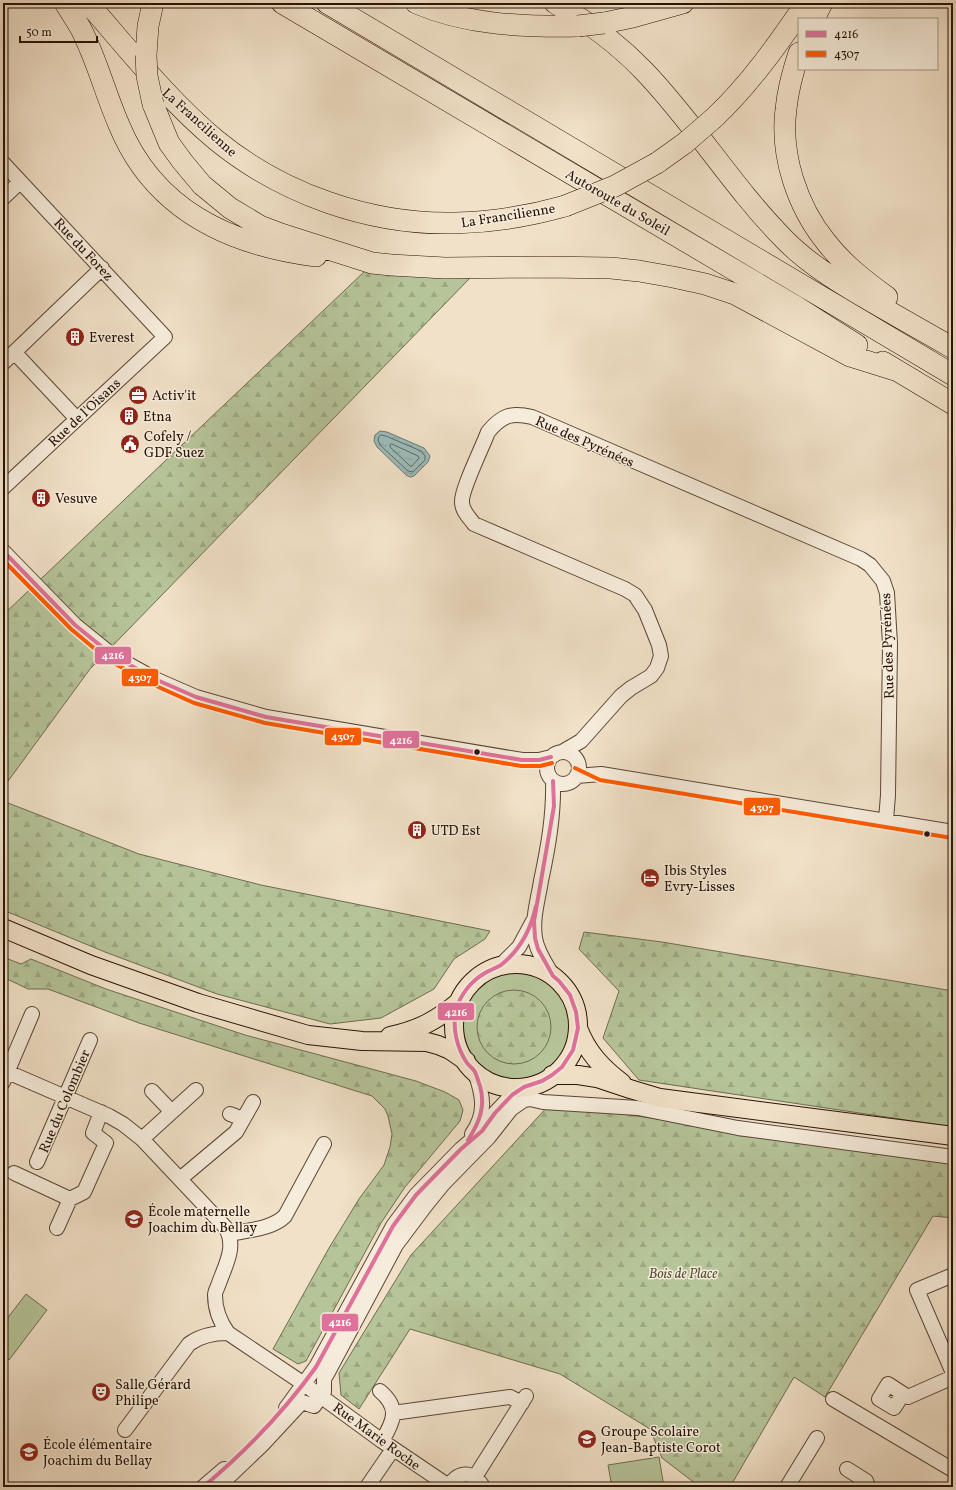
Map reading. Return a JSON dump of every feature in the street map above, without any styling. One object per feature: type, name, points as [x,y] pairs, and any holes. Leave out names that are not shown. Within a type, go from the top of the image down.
[{"type":"highway","points":[[65,3],[81,28],[89,46],[113,112],[128,145],[147,175],[172,201],[210,226],[222,232],[261,246],[297,254],[372,263],[445,268],[611,268],[673,277],[705,284],[735,294],[850,356],[896,370]]},
{"type":"highway","name":"La Francilienne","points":[[88,3],[177,103],[216,140],[259,170],[297,190],[334,204],[373,215],[434,223],[475,222],[536,213],[565,206],[615,186],[657,163],[685,143],[730,103],[754,76],[806,3]]},
{"type":"highway","points":[[153,3],[148,26],[146,54],[147,76],[153,104],[164,132],[182,161],[202,185],[230,208],[260,226],[372,263]]},
{"type":"highway","name":"Autoroute du Soleil","points":[[282,3],[798,307],[896,370],[953,404]]},
{"type":"highway","name":"Autoroute du Soleil","points":[[327,3],[953,375]]},
{"type":"highway","points":[[416,3],[459,17],[497,24],[578,26],[604,23],[646,14],[683,3]]},
{"type":"highway","points":[[555,3],[594,28],[644,71],[673,104],[749,200],[767,221],[798,252],[848,287],[953,348]]},
{"type":"highway","points":[[814,18],[822,3]]},
{"type":"highway","points":[[798,56],[787,97],[785,110],[785,139],[787,156],[796,190],[810,219],[826,243],[856,273],[887,298],[953,343]]},
{"type":"main road","points":[[3,928],[90,965],[198,1003],[308,1035],[362,1041],[427,1042],[438,1045],[450,1050],[483,1077],[497,1084],[506,1086],[524,1087],[542,1081],[562,1067],[573,1050],[578,1028]]},
{"type":"main road","points":[[470,1066],[458,1046],[455,1034],[456,1011],[466,990],[478,977],[500,966],[511,964],[526,965],[541,969],[553,976],[562,985],[570,995],[576,1012],[578,1028],[582,1040],[592,1056],[609,1073],[630,1089]]},
{"type":"main road","points":[[362,1041],[400,1034],[422,1026],[441,1016],[460,1001]]},
{"type":"main road","points":[[552,1075],[578,1075],[597,1078],[660,1098],[953,1136]]},
{"type":"street","name":"Rue du Forez","points":[[3,163],[165,337]]},
{"type":"street","points":[[3,198],[20,182]]},
{"type":"street","points":[[3,363],[102,268]]},
{"type":"street","name":"Rue de l'Oisans","points":[[3,488],[165,337]]},
{"type":"street","points":[[15,352],[77,419]]},
{"type":"street","name":"Rue des Pyrénées","points":[[556,755],[581,740],[621,696],[651,676],[658,668],[661,656],[659,645],[642,604],[634,595],[625,589],[474,524],[465,514],[462,502],[464,490],[488,432],[495,424],[508,416],[516,414],[532,418],[861,559],[870,566],[883,581],[887,593],[888,608],[890,644],[888,795],[886,820]]},
{"type":"street","points":[[3,551],[75,625],[112,655],[157,680],[205,701],[266,717],[522,760],[539,760],[568,753],[574,756],[575,771]]},
{"type":"street","points":[[554,806],[575,771],[581,740]]},
{"type":"street","points":[[553,976],[538,949],[535,938],[534,921],[554,806],[547,767],[556,755]]},
{"type":"street","points":[[522,760],[550,777],[558,784],[575,771],[601,774],[953,832]]},
{"type":"street","points":[[500,966],[519,947],[534,921]]},
{"type":"street","points":[[32,1014],[4,1074],[66,1096],[123,1124],[142,1139],[225,1226],[230,1234],[232,1243],[215,1294],[218,1315],[228,1333]]},
{"type":"street","name":"Rue du Colombier","points":[[37,1162],[90,1040]]},
{"type":"street","points":[[461,1149],[477,1127],[482,1111],[483,1097],[470,1066]]},
{"type":"street","points":[[203,1487],[243,1454],[268,1429],[304,1384],[316,1367],[393,1226],[416,1195],[461,1149],[482,1131],[495,1113],[512,1095],[524,1087]]},
{"type":"street","points":[[142,1139],[196,1090]]},
{"type":"street","points":[[152,1091],[172,1112]]},
{"type":"street","points":[[218,1487],[262,1445],[302,1402],[314,1406],[324,1392],[324,1379],[396,1245],[443,1184],[489,1137],[511,1109],[524,1100],[530,1099],[542,1102],[638,1108],[738,1128],[953,1157]]},
{"type":"street","points":[[180,1179],[236,1132],[237,1116],[253,1102]]},
{"type":"street","points":[[57,1228],[70,1200],[84,1192],[106,1143],[93,1133],[101,1112]]},
{"type":"street","points":[[230,1234],[280,1222],[285,1216],[324,1144]]},
{"type":"street","points":[[14,1173],[70,1200]]},
{"type":"street","points":[[953,1275],[917,1290],[953,1373]]},
{"type":"street","points":[[125,1430],[189,1344],[198,1338],[212,1334],[228,1333]]},
{"type":"street","name":"Rue Marie Roche","points":[[228,1333],[304,1384],[387,1445],[449,1487]]},
{"type":"street","points":[[903,1394],[908,1397],[953,1377]]},
{"type":"street","points":[[367,1487],[387,1445],[393,1413],[390,1400],[380,1391]]},
{"type":"street","points":[[393,1413],[510,1397],[524,1399],[479,1482],[468,1475],[458,1476],[451,1482],[449,1487]]},
{"type":"street","points":[[833,1399],[953,1470]]},
{"type":"street","points":[[787,1487],[817,1438]]},
{"type":"street","points":[[847,1469],[866,1481],[868,1487]]},
{"type":"green space","points":[[365,271],[470,278],[90,669],[3,788],[3,615]]},
{"type":"green space","points":[[3,801],[139,854],[261,885],[490,931],[485,939],[454,959],[434,989],[381,1018],[330,1024],[217,994],[105,952],[3,910]]},
{"type":"green space","points":[[584,932],[662,942],[953,991],[953,1127],[639,1080],[603,1038],[619,991],[579,949]]},
{"type":"green space","points":[[3,957],[21,964],[31,959],[106,989],[245,1035],[416,1081],[445,1092],[459,1100],[463,1110],[460,1121],[405,1187],[381,1223],[306,1361],[298,1364],[273,1349],[329,1248],[359,1199],[384,1165],[390,1147],[392,1134],[385,1109],[372,1096],[139,1023],[48,989],[28,989],[3,977]]},
{"type":"green space","points":[[517,971],[538,975],[555,987],[567,1004],[571,1025],[567,1046],[555,1063],[538,1075],[517,1079],[496,1075],[479,1063],[467,1046],[463,1025],[467,1004],[479,987],[496,975]]},
{"type":"green space","points":[[514,990],[528,993],[540,1001],[548,1013],[551,1027],[548,1041],[540,1053],[528,1061],[514,1064],[500,1061],[488,1053],[480,1041],[477,1027],[480,1013],[488,1001],[500,993]]},
{"type":"green space","name":"Bois de Place","points":[[550,1104],[953,1160],[953,1218],[933,1216],[825,1397],[794,1377],[730,1487],[700,1487],[662,1458],[650,1429],[560,1374],[410,1329],[359,1409],[341,1395],[339,1373],[411,1255]]},
{"type":"green space","points":[[26,1294],[47,1310],[9,1360],[3,1355],[3,1324]]},
{"type":"green space","points":[[659,1457],[664,1487],[612,1487],[608,1465]]},
{"type":"water","points":[[380,431],[387,432],[424,448],[430,456],[428,462],[414,476],[410,477],[406,475],[377,447],[374,441],[375,435]]},
{"type":"transit line","name":"4216","points":[[3,551],[75,625],[112,655],[157,680],[196,697],[266,717],[522,760],[539,760],[551,757]]},
{"type":"transit line","name":"4307","points":[[3,560],[71,629],[108,660],[154,685],[194,703],[265,723],[521,766],[540,766],[552,763]]},
{"type":"transit line","name":"4307","points":[[575,768],[600,780],[952,838]]},
{"type":"transit line","name":"4216","points":[[203,1487],[234,1460],[263,1431],[277,1416],[316,1367],[393,1226],[416,1195],[461,1149],[482,1131],[495,1113],[512,1095],[524,1087],[542,1081],[552,1075],[562,1067],[573,1050],[578,1028],[576,1012],[570,995],[553,976],[538,949],[535,938],[534,921],[554,806],[553,781]]},
{"type":"transit line","name":"4216","points":[[468,1140],[478,1121],[482,1108],[482,1094],[475,1072],[467,1063],[460,1051],[455,1031],[456,1010],[460,999],[471,984],[480,976],[501,965],[514,953],[528,931],[536,906]]},
{"type":"place","name":"Everest","points":[[75,337]]},
{"type":"place","name":"Activ'it","points":[[138,395]]},
{"type":"place","name":"Etna","points":[[129,416]]},
{"type":"place","name":"Cofely / GDF Suez","points":[[130,444]]},
{"type":"place","name":"Vesuve","points":[[41,498]]},
{"type":"place","name":"UTD Est","points":[[417,830]]},
{"type":"place","name":"Ibis Styles Evry-Lisses","points":[[650,878]]},
{"type":"place","name":"École maternelle Joachim du Bellay","points":[[134,1219]]},
{"type":"place","name":"Salle Gérard Philipe","points":[[101,1392]]},
{"type":"place","name":"Groupe Scolaire Jean-Baptiste Corot","points":[[587,1439]]},
{"type":"place","name":"École élémentaire Joachim du Bellay","points":[[29,1452]]}]
